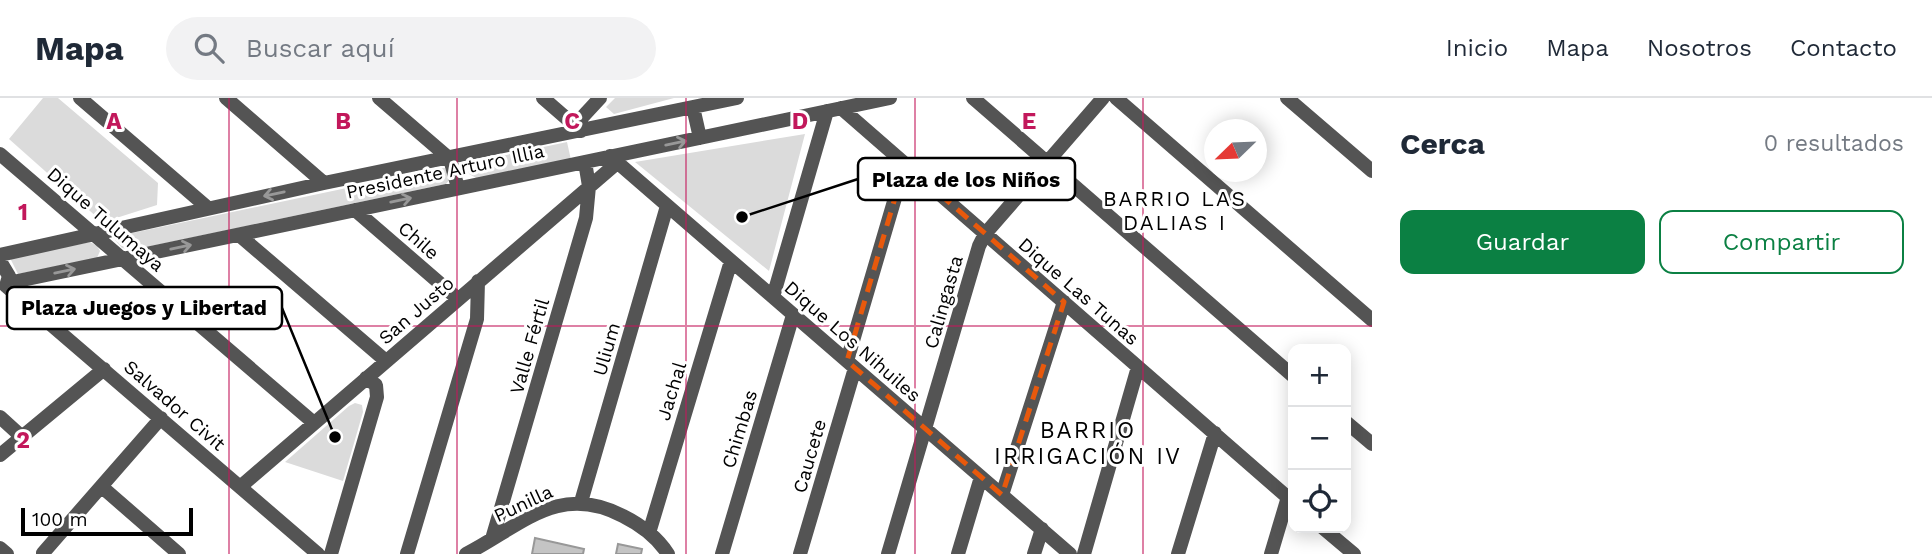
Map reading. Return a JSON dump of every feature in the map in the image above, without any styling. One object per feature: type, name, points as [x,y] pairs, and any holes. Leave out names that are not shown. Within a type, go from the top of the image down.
[{"type":"street","points":[[80,98],[208,208]]},
{"type":"street","points":[[226,98],[324,183]]},
{"type":"street","points":[[379,98],[450,159],[458,188]]},
{"type":"street","points":[[543,98],[578,128],[600,98]]},
{"type":"street","name":"Presidente Arturo Illia","points":[[0,255],[324,183],[450,159],[578,128],[737,98]]},
{"type":"street","name":"Presidente Arturo Illia","points":[[5,285],[458,188],[585,162],[613,160],[701,138],[890,98]]},
{"type":"street","points":[[973,98],[1288,372]]},
{"type":"street","name":"Calingasta","points":[[888,554],[979,246],[985,234],[1102,98]]},
{"type":"street","points":[[1116,98],[1372,320]]},
{"type":"street","points":[[1287,98],[1372,171]]},
{"type":"street","points":[[693,107],[701,138]]},
{"type":"street","points":[[773,298],[834,109]]},
{"type":"street","name":"Dique Las Tunas","points":[[834,109],[905,164],[1288,497]]},
{"type":"street","name":"Dique Tulumaya","points":[[0,154],[314,423]]},
{"type":"street","name":"Dique Los Nihuiles","points":[[613,160],[1070,554]]},
{"type":"street","name":"San Justo","points":[[240,487],[589,186],[613,160]]},
{"type":"street","name":"Valle Fértil","points":[[492,539],[586,218],[589,186],[585,162]]},
{"type":"street","name":"Caucete","points":[[800,554],[905,164]]},
{"type":"street","name":"Ulium","points":[[581,502],[667,206]]},
{"type":"street","name":"Chile","points":[[355,210],[458,299]]},
{"type":"street","points":[[239,235],[386,361]]},
{"type":"street","points":[[0,261],[8,272],[5,285]]},
{"type":"street","name":"Jachal","points":[[649,533],[731,261]]},
{"type":"street","points":[[407,554],[477,319],[478,281]]},
{"type":"street","name":"Salvador Civit","points":[[5,285],[318,554]]},
{"type":"street","points":[[1002,495],[1064,303]]},
{"type":"street","name":"Chimbas","points":[[722,554],[793,315]]},
{"type":"street","points":[[1084,554],[1138,367]]},
{"type":"street","points":[[0,455],[104,369]]},
{"type":"street","points":[[331,554],[377,397],[376,385],[366,378]]},
{"type":"street","points":[[0,417],[22,437]]},
{"type":"street","points":[[43,554],[161,418]]},
{"type":"street","points":[[1351,426],[1372,444]]},
{"type":"street","points":[[1178,554],[1215,433]]},
{"type":"street","points":[[958,554],[981,477]]},
{"type":"street","points":[[102,487],[179,554]]},
{"type":"street","name":"Punilla","points":[[466,554],[539,513],[566,503],[581,502],[618,513],[649,533],[668,554]]},
{"type":"street","points":[[1271,554],[1288,505]]},
{"type":"street","points":[[1034,554],[1042,529]]},
{"type":"street","points":[[1329,533],[1353,554]]},
{"type":"street","points":[[0,548],[7,554]]},
{"type":"highlighted area","points":[[905,164],[1064,302],[1002,495],[847,361]]},
{"type":"shaded area","points":[[43,98],[58,98],[158,183],[157,205],[110,220],[99,219],[9,139]]},
{"type":"shaded area","points":[[615,98],[674,98],[614,114],[606,107]]},
{"type":"shaded area","points":[[805,134],[769,271],[635,162]]},
{"type":"shaded area","points":[[567,142],[571,160],[478,179],[469,174],[468,169],[473,162]]},
{"type":"shaded area","points":[[445,168],[450,179],[446,184],[132,250],[122,248],[115,240],[118,236]]},
{"type":"shaded area","points":[[90,242],[100,251],[97,258],[18,274],[10,258]]},
{"type":"shaded area","points":[[355,403],[362,405],[363,412],[343,481],[285,462],[349,406]]},
{"type":"building","points":[[535,538],[584,549],[583,554],[532,554]]},
{"type":"building","points":[[618,544],[642,549],[641,554],[616,554]]},
{"type":"place","name":"Plaza de los Niños","points":[[742,217]]},
{"type":"place","name":"Plaza Juegos y Libertad","points":[[335,437]]},
{"type":"district","name":"BARRIO LAS DALIAS I","points":[[1175,211]]},
{"type":"district","name":"BARRIO IRRIGACIÓN IV","points":[[1088,443]]}]
